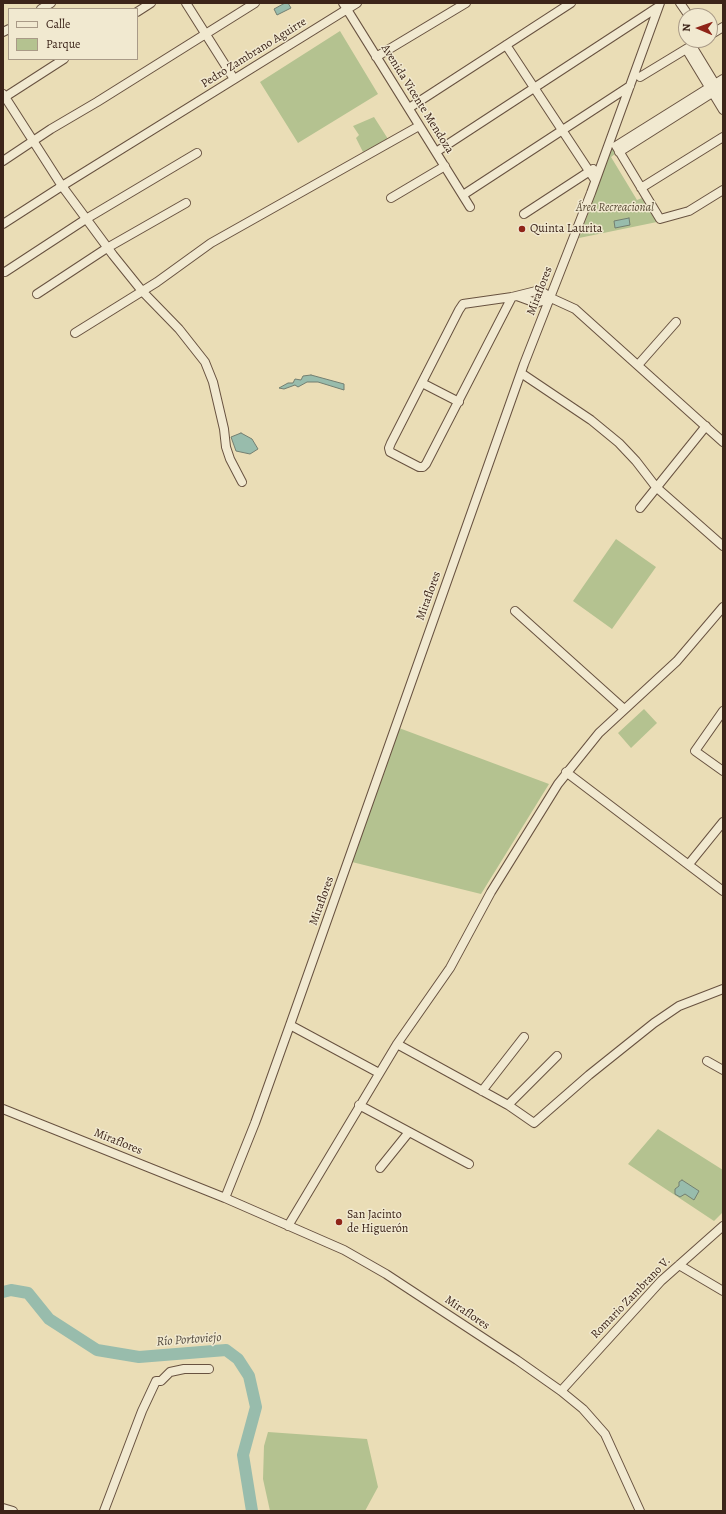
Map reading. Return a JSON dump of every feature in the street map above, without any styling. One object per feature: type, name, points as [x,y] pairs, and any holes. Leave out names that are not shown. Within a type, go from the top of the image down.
[{"type":"street","points":[[138,11],[151,3]]},
{"type":"street","points":[[186,3],[234,79]]},
{"type":"street","points":[[3,161],[255,3]]},
{"type":"street","name":"Pedro Zambrano Aguirre","points":[[3,224],[234,79],[345,6],[357,3]]},
{"type":"street","points":[[376,57],[464,3]]},
{"type":"street","points":[[409,108],[571,3]]},
{"type":"street","points":[[436,152],[659,5]]},
{"type":"street","name":"Miraflores","points":[[224,1198],[255,1123],[521,373],[551,298],[659,5]]},
{"type":"street","name":"Avenida Vicente Mendoza","points":[[345,6],[470,206]]},
{"type":"street","points":[[506,45],[595,180]]},
{"type":"street","points":[[640,77],[689,48],[723,97]]},
{"type":"street","points":[[62,60],[4,96],[62,186],[86,219],[142,291],[179,329],[205,362],[213,382],[224,428],[226,447],[230,459],[242,482]]},
{"type":"street","points":[[723,79],[716,88],[616,146],[660,219],[689,211],[723,190]]},
{"type":"street","points":[[463,195],[630,86]]},
{"type":"street","points":[[716,88],[723,110]]},
{"type":"street","points":[[75,333],[183,265],[211,243],[420,126]]},
{"type":"street","points":[[641,188],[723,137]]},
{"type":"street","points":[[4,272],[86,219],[197,153]]},
{"type":"street","points":[[524,214],[601,164]]},
{"type":"street","points":[[391,198],[445,166]]},
{"type":"street","points":[[37,294],[108,248],[186,203]]},
{"type":"street","points":[[514,297],[426,464],[423,467],[419,467],[390,452],[389,448],[458,310],[463,304],[514,297],[540,290],[551,298],[575,309],[723,442]]},
{"type":"street","points":[[514,297],[536,303],[551,298]]},
{"type":"street","points":[[638,365],[676,322]]},
{"type":"street","points":[[521,373],[591,420],[618,443],[640,465],[656,487],[723,546]]},
{"type":"street","points":[[422,383],[459,402]]},
{"type":"street","points":[[640,508],[706,426]]},
{"type":"street","points":[[288,1226],[359,1105],[397,1044],[450,968],[491,892],[566,772],[599,733],[677,661],[723,607]]},
{"type":"street","points":[[515,611],[624,710]]},
{"type":"street","points":[[723,711],[695,751],[723,771]]},
{"type":"street","points":[[566,772],[723,891]]},
{"type":"street","points":[[689,864],[723,822]]},
{"type":"street","points":[[397,1044],[508,1106],[534,1124],[589,1075],[654,1023],[679,1006],[723,989]]},
{"type":"street","points":[[290,1025],[379,1073]]},
{"type":"street","points":[[482,1091],[524,1037]]},
{"type":"street","points":[[508,1106],[557,1056]]},
{"type":"street","points":[[707,1060],[723,1070]]},
{"type":"street","points":[[359,1105],[469,1164]]},
{"type":"street","name":"Miraflores","points":[[3,1110],[224,1198],[344,1250],[374,1266],[561,1392],[582,1409],[605,1434],[640,1511]]},
{"type":"street","points":[[380,1168],[409,1132]]},
{"type":"street","name":"Romario Zambrano V.","points":[[561,1392],[661,1281],[723,1226]]},
{"type":"street","points":[[679,1265],[723,1291]]},
{"type":"street","points":[[104,1511],[142,1411],[156,1382],[161,1381],[170,1372],[184,1369],[209,1369]]},
{"type":"street","points":[[3,1508],[13,1511]]},
{"type":"green space","points":[[340,31],[378,94],[298,143],[260,82]]},
{"type":"green space","points":[[374,117],[388,139],[363,152],[356,138],[359,135],[353,126]]},
{"type":"green space","name":"Área Recreacional","points":[[612,147],[615,154],[611,157],[637,200],[642,198],[657,222],[579,238]]},
{"type":"green space","points":[[616,539],[656,567],[612,629],[573,601]]},
{"type":"green space","points":[[644,709],[657,723],[631,748],[618,733]]},
{"type":"green space","points":[[399,728],[549,784],[481,894],[352,862]]},
{"type":"green space","points":[[658,1129],[723,1170],[723,1212],[714,1221],[628,1164]]},
{"type":"green space","points":[[268,1432],[367,1439],[378,1487],[365,1511],[270,1511],[263,1479],[264,1446]]},
{"type":"shaded area","points":[[288,3],[291,8],[277,15],[274,9]]},
{"type":"shaded area","points":[[629,218],[630,225],[615,228],[614,221]]},
{"type":"shaded area","points":[[311,375],[344,384],[344,390],[318,382],[307,382],[298,387],[295,385],[284,389],[279,388],[288,383],[293,383],[295,379],[301,380],[303,376]]},
{"type":"shaded area","points":[[241,433],[252,439],[258,449],[250,454],[236,451],[231,437]]},
{"type":"shaded area","points":[[682,1180],[699,1191],[694,1200],[685,1194],[680,1197],[675,1194],[675,1189],[679,1186],[679,1182]]},
{"type":"waterway","name":"Río Portoviejo","points":[[3,1292],[11,1290],[28,1293],[49,1319],[97,1350],[139,1357],[226,1350],[238,1359],[249,1376],[256,1407],[243,1455],[252,1511]]},
{"type":"place","name":"Quinta Laurita","points":[[522,229]]},
{"type":"place","name":"San Jacinto de Higuerón","points":[[339,1222]]}]
